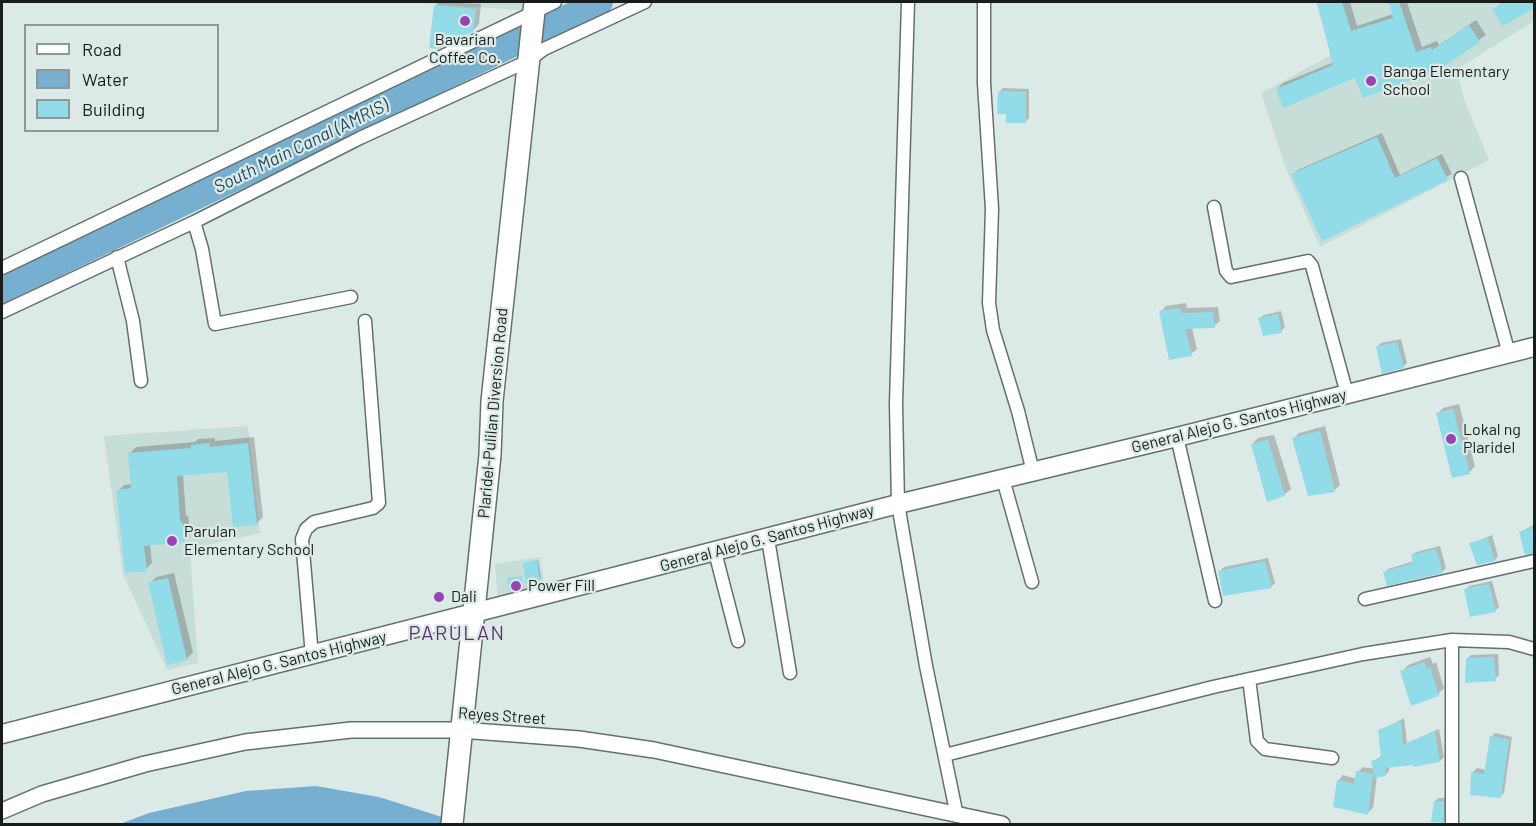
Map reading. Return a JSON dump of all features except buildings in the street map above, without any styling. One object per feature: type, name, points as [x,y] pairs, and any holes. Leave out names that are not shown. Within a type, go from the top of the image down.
[{"type":"highway","name":"Plaridel-Pulilan Diversion Road","points":[[452,825],[474,612],[492,401],[534,11]]},
{"type":"main road","name":"General Alejo G. Santos Highway","points":[[2,734],[898,504],[1177,437],[1534,347]]},
{"type":"street","points":[[2,268],[555,2]]},
{"type":"street","points":[[2,312],[194,222],[360,138],[645,2]]},
{"type":"street","points":[[908,2],[896,416],[898,504],[957,816]]},
{"type":"street","points":[[984,2],[984,83],[992,209],[989,303],[993,330],[1018,411],[1033,472]]},
{"type":"street","points":[[1461,177],[1509,354]]},
{"type":"street","points":[[1214,207],[1226,271],[1231,277],[1308,261],[1312,266],[1347,394]]},
{"type":"street","points":[[194,222],[202,249],[214,324],[351,297]]},
{"type":"street","points":[[117,257],[133,321],[141,381]]},
{"type":"street","points":[[312,656],[302,539],[306,529],[314,522],[373,508],[379,503],[365,321]]},
{"type":"street","points":[[1177,437],[1215,601]]},
{"type":"street","points":[[1003,479],[1032,582]]},
{"type":"street","points":[[768,539],[790,673]]},
{"type":"street","points":[[715,552],[738,641]]},
{"type":"street","points":[[1365,599],[1534,561]]},
{"type":"street","points":[[945,755],[1249,679],[1363,654],[1452,640],[1509,642],[1534,649]]},
{"type":"street","points":[[1452,640],[1452,825]]},
{"type":"street","points":[[1249,679],[1257,741],[1265,749],[1332,758]]},
{"type":"street","name":"Reyes Street","points":[[2,811],[42,794],[145,764],[245,742],[351,730],[461,730],[579,739],[654,750],[1002,825]]},
{"type":"shaded area","points":[[425,2],[531,2],[530,11]]},
{"type":"shaded area","name":"Banga Elementary School","points":[[1316,2],[1534,2],[1534,21],[1457,69],[1464,99],[1489,160],[1320,247],[1286,169],[1261,93],[1331,55]]},
{"type":"shaded area","name":"Parulan Elementary School","points":[[248,426],[260,533],[190,549],[198,663],[167,670],[123,574],[104,436]]},
{"type":"shaded area","points":[[540,557],[545,589],[498,601],[495,564]]},
{"type":"water","points":[[316,786],[379,797],[464,824],[120,824],[149,813],[246,791]]},
{"type":"waterway","name":"South Main Canal (AMRIS)","points":[[2,290],[600,2]]},
{"type":"place","name":"Bavarian Coffee Co.","points":[[465,21]]},
{"type":"place","name":"Banga Elementary School","points":[[1371,81]]},
{"type":"place","name":"Lokal ng Plaridel","points":[[1451,439]]},
{"type":"place","name":"Parulan Elementary School","points":[[172,541]]},
{"type":"place","name":"Power Fill","points":[[516,586]]},
{"type":"place","name":"Dali","points":[[439,597]]},
{"type":"district","name":"PARULAN","points":[[457,633]]}]
